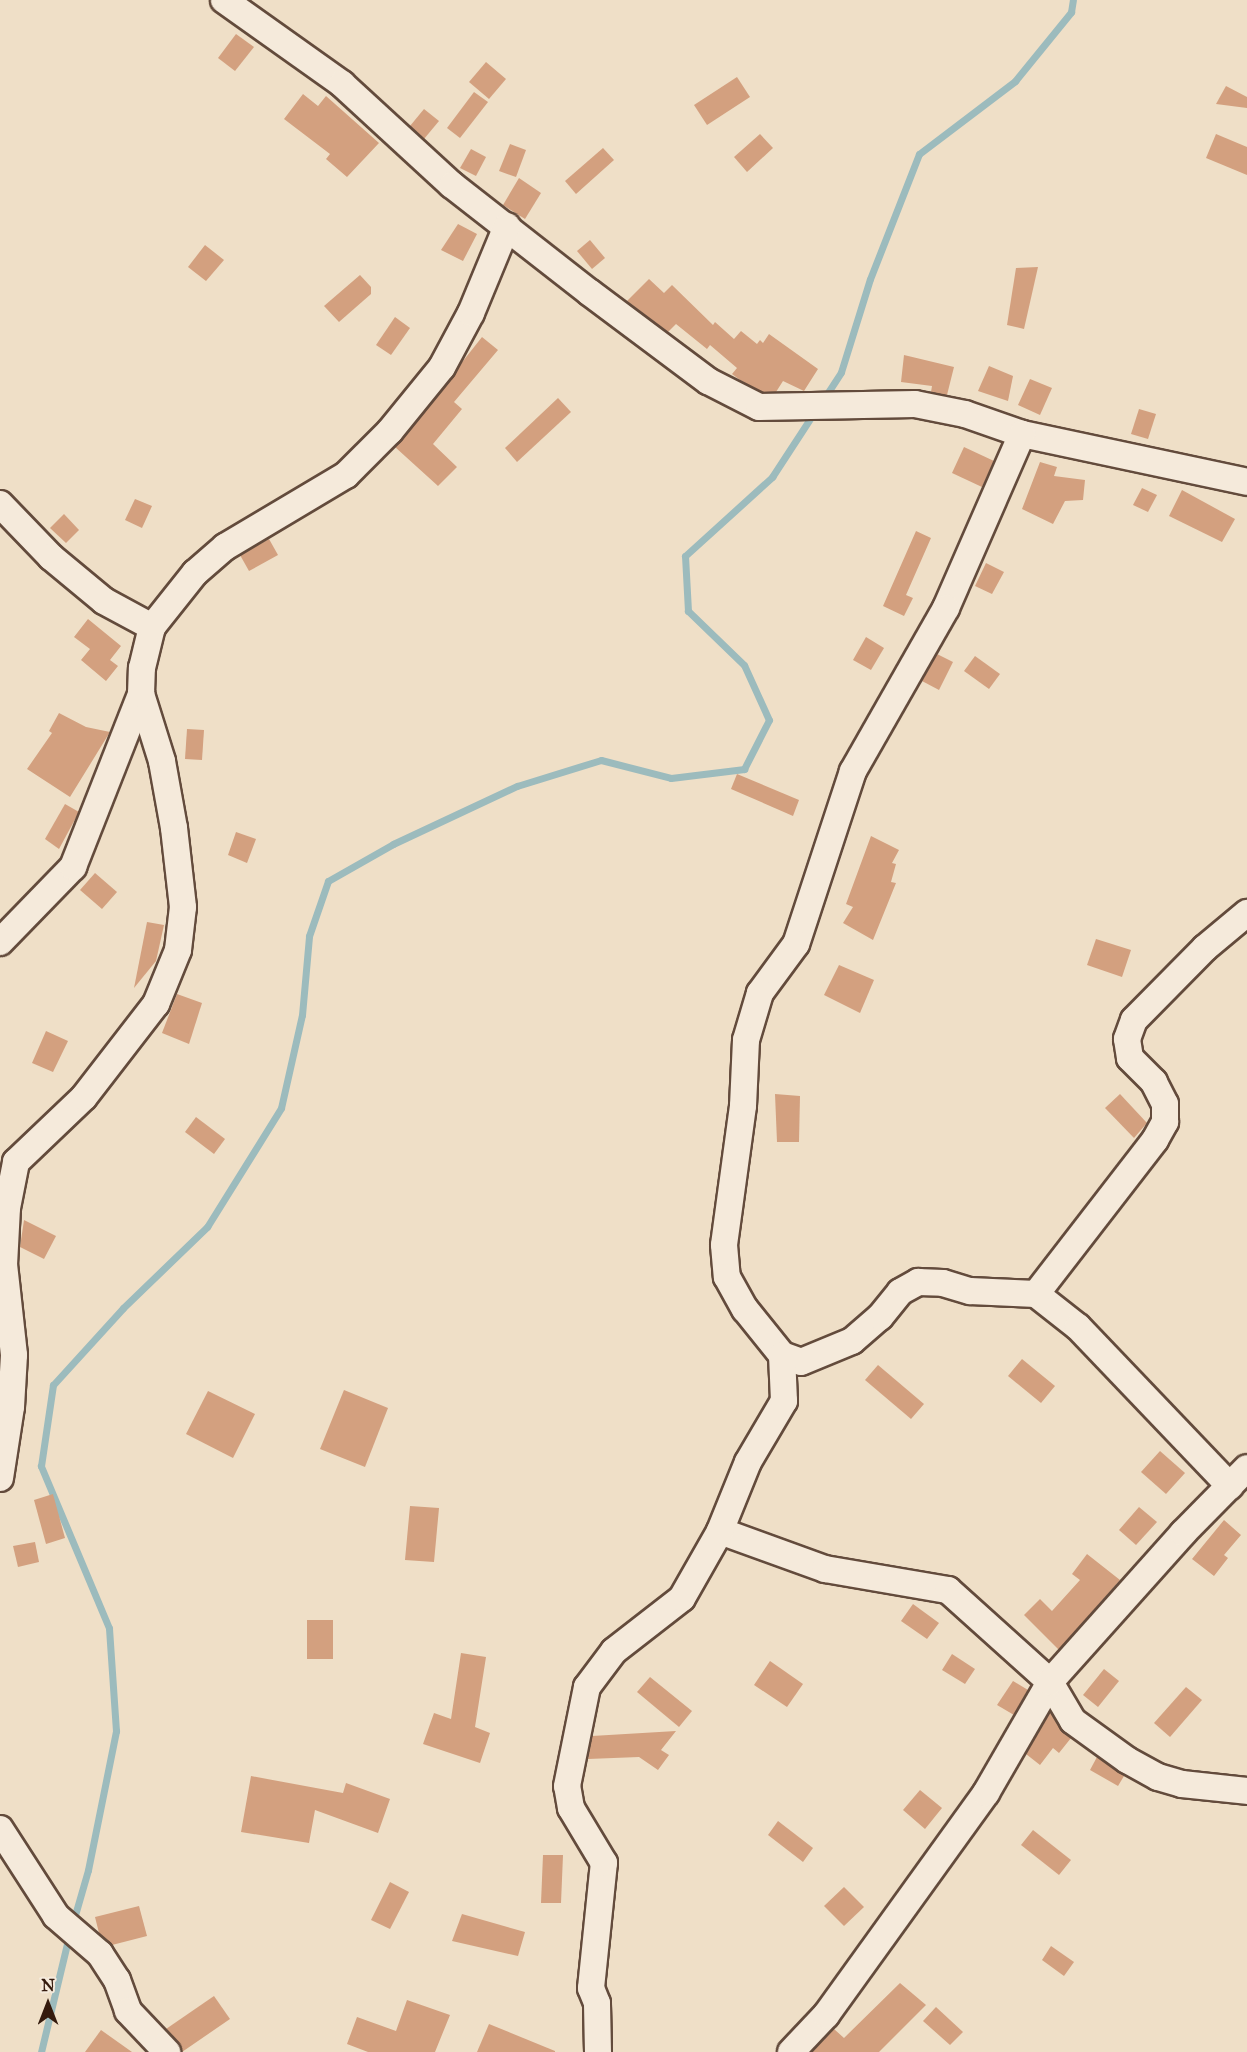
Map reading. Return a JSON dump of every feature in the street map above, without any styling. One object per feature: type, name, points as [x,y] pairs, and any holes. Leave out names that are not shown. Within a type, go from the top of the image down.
[{"type":"street","points":[[224,0],[342,84],[452,185],[708,381],[759,407],[915,404],[965,414],[1022,434],[1247,482]]},
{"type":"street","points":[[0,942],[73,867],[141,694],[142,668],[152,627],[195,573],[225,547],[346,475],[390,431],[442,366],[471,313],[507,226]]},
{"type":"street","points":[[791,2052],[826,2014],[986,1793],[1050,1682],[1238,1477],[1077,1327],[1036,1294],[970,1291],[943,1283],[918,1282],[900,1292],[880,1317],[852,1341],[801,1362],[782,1355],[745,1310],[727,1277],[724,1245],[743,1106],[746,1040],[760,993],[795,944],[853,771],[946,608],[1022,434]]},
{"type":"street","points":[[0,504],[51,557],[105,601],[152,627]]},
{"type":"street","points":[[0,1478],[11,1407],[14,1355],[4,1265],[6,1208],[16,1162],[84,1097],[156,1004],[178,950],[183,907],[174,828],[162,761],[141,694]]},
{"type":"street","points":[[1036,1294],[1155,1140],[1165,1122],[1165,1104],[1154,1082],[1130,1058],[1127,1039],[1134,1020],[1205,948],[1247,913]]},
{"type":"street","points":[[598,2052],[597,2003],[591,1988],[604,1863],[571,1808],[567,1786],[587,1688],[614,1651],[682,1598],[720,1531],[748,1462],[784,1401],[782,1355]]},
{"type":"street","points":[[720,1531],[825,1569],[948,1590],[1050,1682],[1073,1721],[1127,1760],[1158,1777],[1182,1784],[1247,1791]]},
{"type":"street","points":[[0,1829],[56,1916],[100,1954],[117,1980],[128,2011],[167,2052]]},
{"type":"building","points":[[236,34],[254,47],[235,71],[218,58]]},
{"type":"building","points":[[486,62],[506,79],[489,99],[469,82]]},
{"type":"building","points":[[737,77],[750,97],[707,125],[694,105]]},
{"type":"building","points":[[1226,86],[1247,97],[1247,108],[1216,104]]},
{"type":"building","points":[[474,92],[488,102],[460,138],[447,128]]},
{"type":"building","points":[[303,94],[318,106],[326,96],[379,143],[347,177],[326,159],[330,154],[284,119]]},
{"type":"building","points":[[424,109],[439,121],[424,139],[410,126]]},
{"type":"building","points":[[760,134],[773,148],[747,172],[734,157]]},
{"type":"building","points":[[1216,134],[1247,147],[1247,175],[1206,158]]},
{"type":"building","points":[[510,144],[526,150],[516,177],[499,171]]},
{"type":"building","points":[[603,148],[614,160],[576,194],[565,181]]},
{"type":"building","points":[[471,149],[486,157],[476,176],[460,168]]},
{"type":"building","points":[[519,178],[541,193],[525,219],[503,205]]},
{"type":"building","points":[[458,224],[477,234],[463,261],[441,250]]},
{"type":"building","points":[[590,240],[605,258],[592,269],[577,251]]},
{"type":"building","points":[[205,245],[224,260],[206,281],[188,267]]},
{"type":"building","points":[[1038,267],[1024,329],[1007,325],[1016,268]]},
{"type":"building","points":[[360,275],[371,287],[371,294],[339,322],[324,306]]},
{"type":"building","points":[[649,279],[664,293],[672,285],[713,325],[715,322],[734,339],[741,331],[757,344],[760,340],[763,343],[769,334],[818,369],[804,391],[783,381],[776,392],[762,392],[732,374],[737,368],[710,345],[707,349],[676,324],[668,332],[627,301]]},
{"type":"building","points":[[395,317],[410,328],[391,355],[376,345]]},
{"type":"building","points":[[482,337],[498,350],[454,402],[462,409],[433,444],[457,467],[438,486],[395,447]]},
{"type":"building","points":[[904,355],[954,367],[947,395],[931,392],[932,386],[901,382]]},
{"type":"building","points":[[989,366],[1013,376],[1008,401],[978,391]]},
{"type":"building","points":[[1030,379],[1052,388],[1040,415],[1018,405]]},
{"type":"building","points":[[558,398],[571,412],[517,462],[505,448]]},
{"type":"building","points":[[1139,409],[1156,414],[1148,439],[1131,434]]},
{"type":"building","points":[[964,447],[994,461],[982,487],[952,473]]},
{"type":"building","points":[[1040,462],[1057,467],[1054,476],[1085,480],[1083,500],[1065,501],[1053,524],[1022,509]]},
{"type":"building","points":[[1142,488],[1157,495],[1148,512],[1133,505]]},
{"type":"building","points":[[1182,490],[1235,519],[1222,542],[1169,516]]},
{"type":"building","points":[[135,499],[152,506],[142,528],[125,520]]},
{"type":"building","points":[[64,514],[79,530],[66,543],[50,528]]},
{"type":"building","points":[[916,531],[931,538],[906,595],[913,598],[904,616],[883,606]]},
{"type":"building","points":[[269,539],[278,555],[249,571],[240,555]]},
{"type":"building","points":[[986,563],[1004,572],[992,594],[975,586]]},
{"type":"building","points":[[88,619],[121,646],[110,660],[118,666],[106,681],[81,660],[90,649],[74,637]]},
{"type":"building","points":[[866,637],[884,648],[871,670],[853,660]]},
{"type":"building","points":[[937,654],[953,662],[939,690],[922,681]]},
{"type":"building","points":[[975,656],[1000,674],[989,689],[964,671]]},
{"type":"building","points":[[59,713],[86,727],[110,732],[70,797],[27,769],[52,733],[49,731]]},
{"type":"building","points":[[187,729],[204,730],[202,760],[185,759]]},
{"type":"building","points":[[737,774],[799,800],[793,816],[731,789]]},
{"type":"building","points":[[65,804],[79,812],[59,849],[45,839]]},
{"type":"building","points":[[236,832],[256,839],[247,863],[228,855]]},
{"type":"building","points":[[871,836],[899,850],[892,863],[896,864],[891,882],[896,883],[873,940],[843,923],[853,907],[846,904]]},
{"type":"building","points":[[95,873],[117,892],[102,909],[80,890]]},
{"type":"building","points":[[147,922],[164,925],[156,961],[134,988]]},
{"type":"building","points":[[1096,939],[1131,950],[1122,977],[1087,965]]},
{"type":"building","points":[[839,965],[874,980],[860,1013],[824,995]]},
{"type":"building","points":[[177,994],[202,1003],[189,1044],[162,1033]]},
{"type":"building","points":[[46,1031],[68,1041],[53,1072],[32,1063]]},
{"type":"building","points":[[775,1094],[800,1096],[799,1142],[777,1142]]},
{"type":"building","points":[[1120,1094],[1147,1123],[1134,1138],[1105,1108]]},
{"type":"building","points":[[196,1117],[225,1139],[214,1154],[185,1132]]},
{"type":"building","points":[[24,1220],[56,1236],[44,1259],[20,1247]]},
{"type":"building","points":[[1022,1359],[1055,1386],[1041,1403],[1008,1376]]},
{"type":"building","points":[[878,1365],[924,1404],[911,1419],[865,1380]]},
{"type":"building","points":[[344,1390],[388,1408],[365,1467],[320,1449]]},
{"type":"building","points":[[208,1391],[255,1414],[233,1458],[186,1434]]},
{"type":"building","points":[[1160,1451],[1185,1473],[1166,1494],[1141,1472]]},
{"type":"building","points":[[53,1494],[65,1538],[46,1544],[34,1500]]},
{"type":"building","points":[[410,1506],[439,1508],[434,1562],[405,1560]]},
{"type":"building","points":[[1139,1507],[1157,1522],[1136,1545],[1119,1530]]},
{"type":"building","points":[[1224,1520],[1241,1535],[1224,1555],[1228,1558],[1214,1576],[1192,1559]]},
{"type":"building","points":[[35,1542],[39,1562],[18,1567],[13,1546]]},
{"type":"building","points":[[1087,1554],[1120,1580],[1059,1650],[1024,1615],[1040,1599],[1052,1611],[1080,1580],[1072,1574]]},
{"type":"building","points":[[913,1604],[939,1623],[927,1639],[901,1621]]},
{"type":"building","points":[[307,1620],[333,1620],[333,1659],[307,1659]]},
{"type":"building","points":[[461,1653],[486,1657],[475,1727],[490,1733],[480,1763],[423,1744],[434,1713],[451,1719]]},
{"type":"building","points":[[952,1654],[975,1669],[965,1684],[942,1670]]},
{"type":"building","points":[[770,1661],[803,1684],[787,1707],[754,1685]]},
{"type":"building","points":[[1104,1669],[1119,1681],[1098,1707],[1083,1695]]},
{"type":"building","points":[[650,1677],[692,1711],[679,1727],[637,1692]]},
{"type":"building","points":[[1013,1681],[1028,1690],[1014,1715],[997,1705]]},
{"type":"building","points":[[1186,1687],[1202,1700],[1170,1737],[1154,1723]]},
{"type":"building","points":[[1050,1712],[1071,1738],[1059,1753],[1053,1748],[1040,1765],[1026,1754]]},
{"type":"building","points":[[676,1731],[661,1750],[669,1755],[658,1770],[639,1757],[588,1759],[592,1736]]},
{"type":"building","points":[[1097,1757],[1124,1776],[1118,1786],[1090,1770]]},
{"type":"building","points":[[251,1776],[343,1793],[346,1783],[390,1799],[378,1833],[315,1810],[309,1843],[241,1832]]},
{"type":"building","points":[[920,1790],[942,1808],[925,1829],[903,1810]]},
{"type":"building","points":[[778,1821],[813,1848],[803,1862],[768,1835]]},
{"type":"building","points":[[1033,1830],[1071,1860],[1059,1875],[1021,1845]]},
{"type":"building","points":[[543,1855],[563,1855],[561,1903],[541,1903]]},
{"type":"building","points":[[390,1882],[409,1892],[390,1929],[371,1920]]},
{"type":"building","points":[[844,1887],[864,1907],[844,1926],[824,1906]]},
{"type":"building","points":[[139,1906],[147,1936],[112,1945],[99,1933],[95,1917]]},
{"type":"building","points":[[462,1914],[525,1932],[518,1956],[452,1941]]},
{"type":"building","points":[[1051,1946],[1074,1962],[1064,1976],[1042,1960]]},
{"type":"building","points":[[900,1983],[926,2005],[879,2052],[812,2052],[834,2029],[844,2038]]},
{"type":"building","points":[[214,1996],[230,2019],[182,2052],[166,2029]]},
{"type":"building","points":[[407,2000],[450,2015],[435,2052],[368,2052],[347,2044],[357,2017],[396,2031]]},
{"type":"building","points":[[936,2007],[963,2032],[950,2045],[923,2021]]},
{"type":"building","points":[[489,2024],[555,2051],[555,2052],[477,2052]]},
{"type":"building","points":[[101,2030],[132,2052],[85,2052]]},
{"type":"waterway","points":[[823,400],[841,372],[870,279],[919,154],[1015,81],[1071,12],[1073,0]]},
{"type":"waterway","points":[[73,1922],[88,1870],[116,1731],[109,1628],[41,1466],[53,1385],[123,1308],[207,1227],[281,1108],[302,1015],[309,936],[328,881],[393,844],[517,786],[601,760],[671,778],[744,769],[769,720],[744,665],[688,611],[685,556],[772,477],[815,411]]},
{"type":"waterway","points":[[41,2052],[69,1935]]}]
